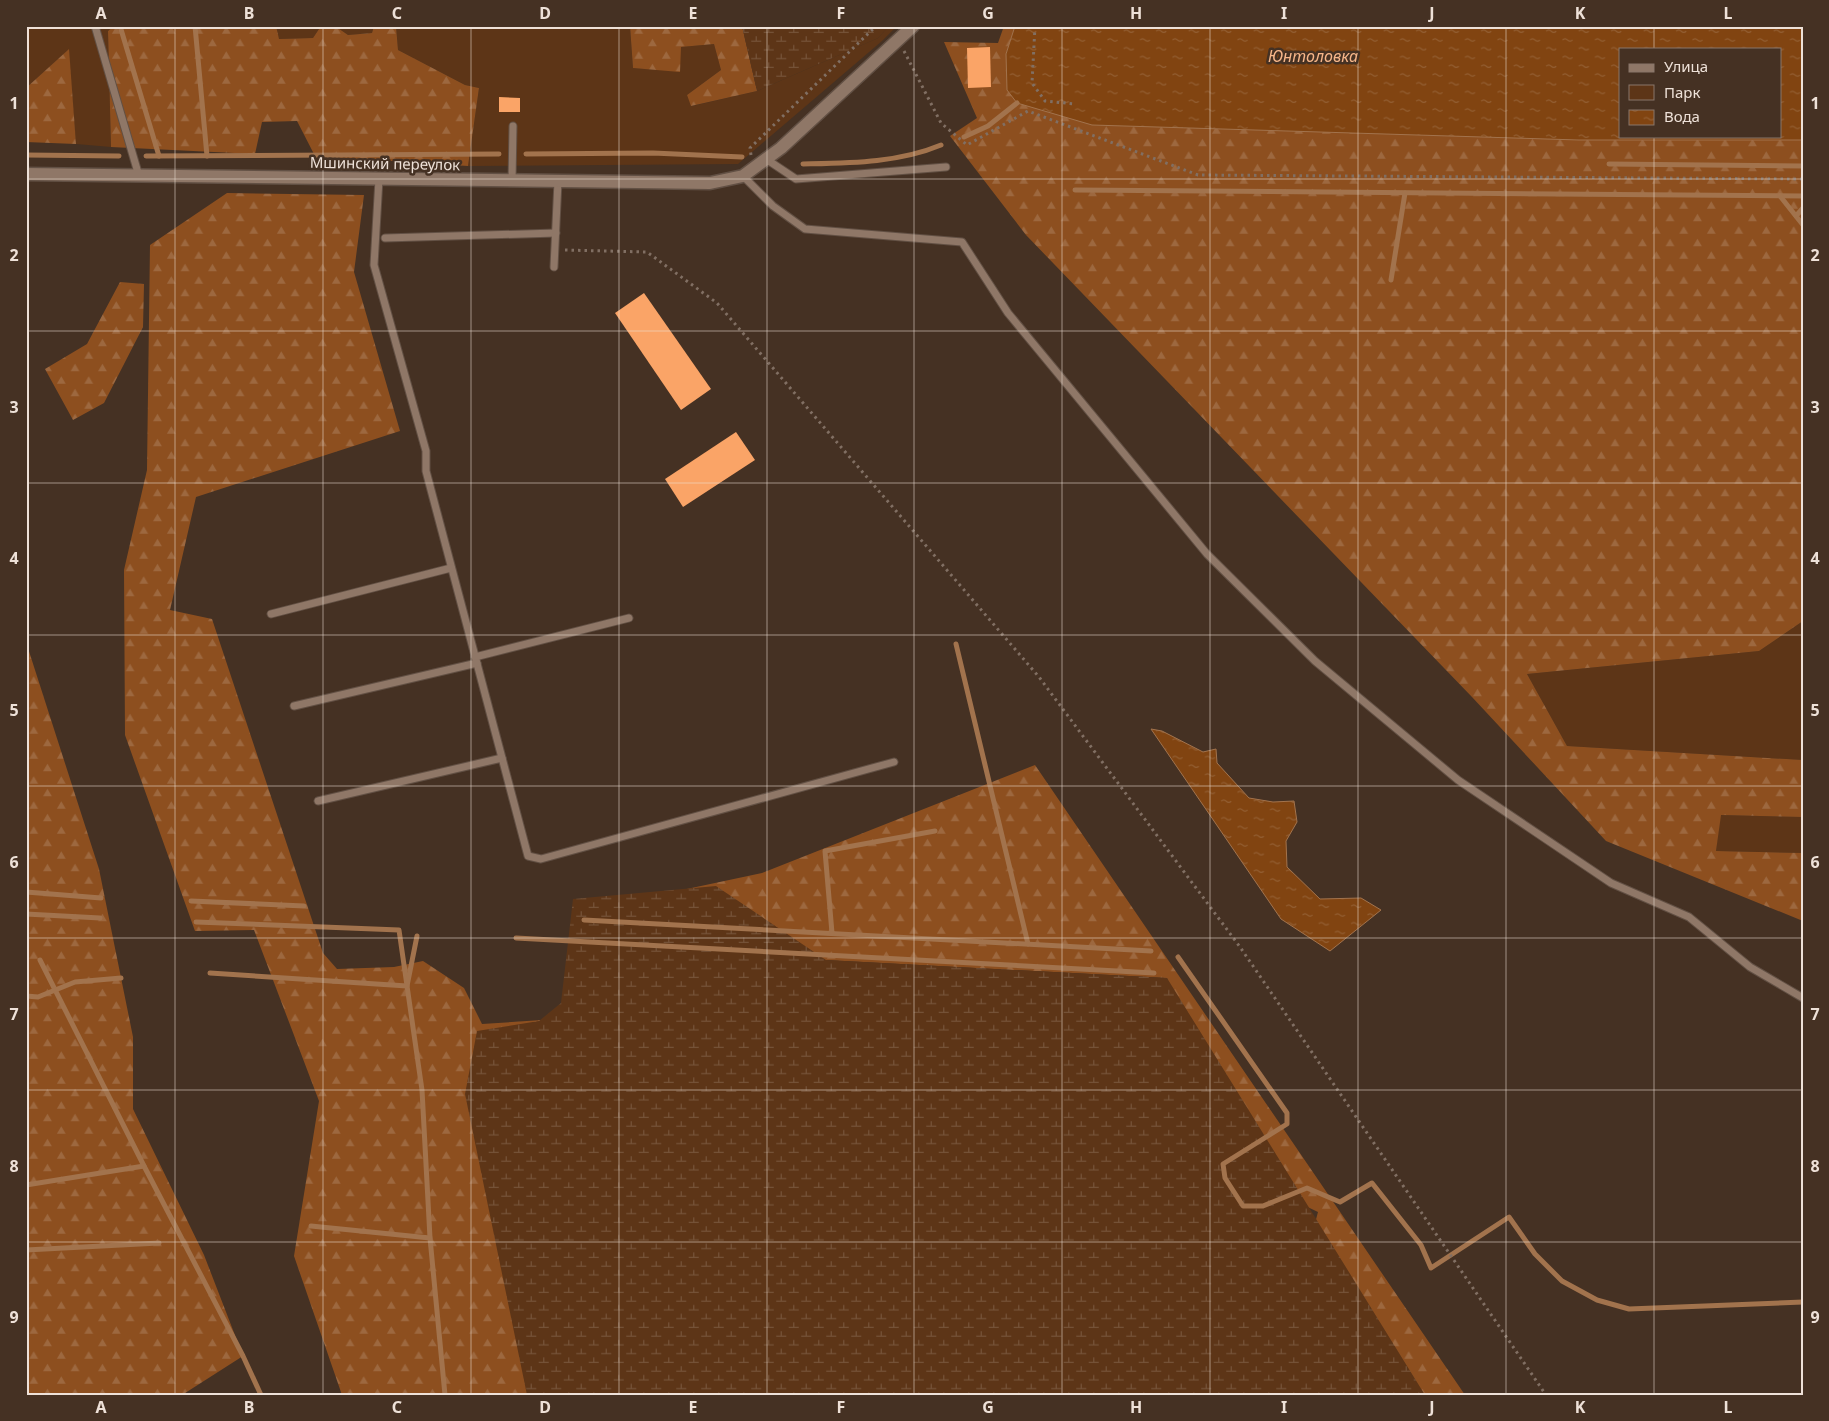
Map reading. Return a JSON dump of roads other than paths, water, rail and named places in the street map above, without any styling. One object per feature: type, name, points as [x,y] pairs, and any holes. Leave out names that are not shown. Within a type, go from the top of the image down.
[{"type":"street","points":[[743,176],[781,148],[912,26]]},
{"type":"street","name":"Мшинский переулок","points":[[26,174],[710,183],[743,176]]},
{"type":"lane","points":[[95,26],[139,176]]},
{"type":"lane","points":[[512,181],[513,126]]},
{"type":"lane","points":[[766,159],[796,179],[946,167]]},
{"type":"lane","points":[[743,176],[773,206],[805,229],[962,242],[1008,313],[1207,554],[1314,661],[1458,780],[1611,883],[1690,918],[1750,967],[1803,998]]},
{"type":"lane","points":[[379,179],[374,265],[426,450],[426,471],[528,856],[541,859],[894,762]]},
{"type":"lane","points":[[554,267],[558,181]]},
{"type":"lane","points":[[385,238],[556,233]]},
{"type":"lane","points":[[271,614],[451,568]]},
{"type":"lane","points":[[294,706],[476,660],[629,618]]},
{"type":"lane","points":[[318,800],[502,758]]},
{"type":"water","name":"Юнтоловка","points":[[1015,26],[1803,26],[1803,140],[1579,140],[1092,125],[1017,103],[1007,90],[1006,54]]},
{"type":"water","points":[[1151,729],[1162,731],[1203,752],[1216,749],[1217,763],[1249,798],[1273,802],[1294,801],[1297,822],[1286,841],[1287,867],[1320,899],[1361,898],[1381,910],[1330,951],[1281,919]]},
{"type":"waterway","points":[[120,26],[159,156]]},
{"type":"waterway","points":[[195,26],[207,156]]},
{"type":"waterway","points":[[964,137],[988,126],[1017,103]]},
{"type":"waterway","points":[[803,164],[891,159],[941,145]]},
{"type":"waterway","points":[[526,154],[653,153],[742,157]]},
{"type":"waterway","points":[[146,156],[499,154]]},
{"type":"waterway","points":[[26,155],[119,156]]},
{"type":"waterway","points":[[1609,164],[1803,166]]},
{"type":"waterway","points":[[1075,190],[1803,196]]},
{"type":"waterway","points":[[1391,280],[1405,193]]},
{"type":"waterway","points":[[1780,196],[1803,225]]},
{"type":"waterway","points":[[1796,216],[1803,208]]},
{"type":"waterway","points":[[956,644],[1028,944]]},
{"type":"waterway","points":[[832,933],[825,851],[935,831]]},
{"type":"waterway","points":[[26,892],[101,898]]},
{"type":"waterway","points":[[191,901],[304,906]]},
{"type":"waterway","points":[[26,914],[100,918]]},
{"type":"waterway","points":[[584,920],[1151,951]]},
{"type":"waterway","points":[[196,922],[399,930],[422,1090],[430,1238],[445,1395]]},
{"type":"waterway","points":[[210,973],[407,986],[417,936]]},
{"type":"waterway","points":[[516,938],[1154,973]]},
{"type":"waterway","points":[[1178,957],[1287,1113],[1287,1124],[1223,1164],[1225,1178],[1243,1206],[1263,1206],[1307,1188],[1340,1202],[1372,1183],[1421,1245],[1431,1268],[1509,1217],[1535,1254],[1562,1281],[1597,1300],[1629,1309],[1803,1302]]},
{"type":"waterway","points":[[40,960],[243,1356],[261,1395]]},
{"type":"waterway","points":[[26,996],[38,997],[75,982],[121,978]]},
{"type":"waterway","points":[[26,1185],[144,1166]]},
{"type":"waterway","points":[[311,1226],[430,1238]]},
{"type":"waterway","points":[[26,1250],[159,1243]]}]
